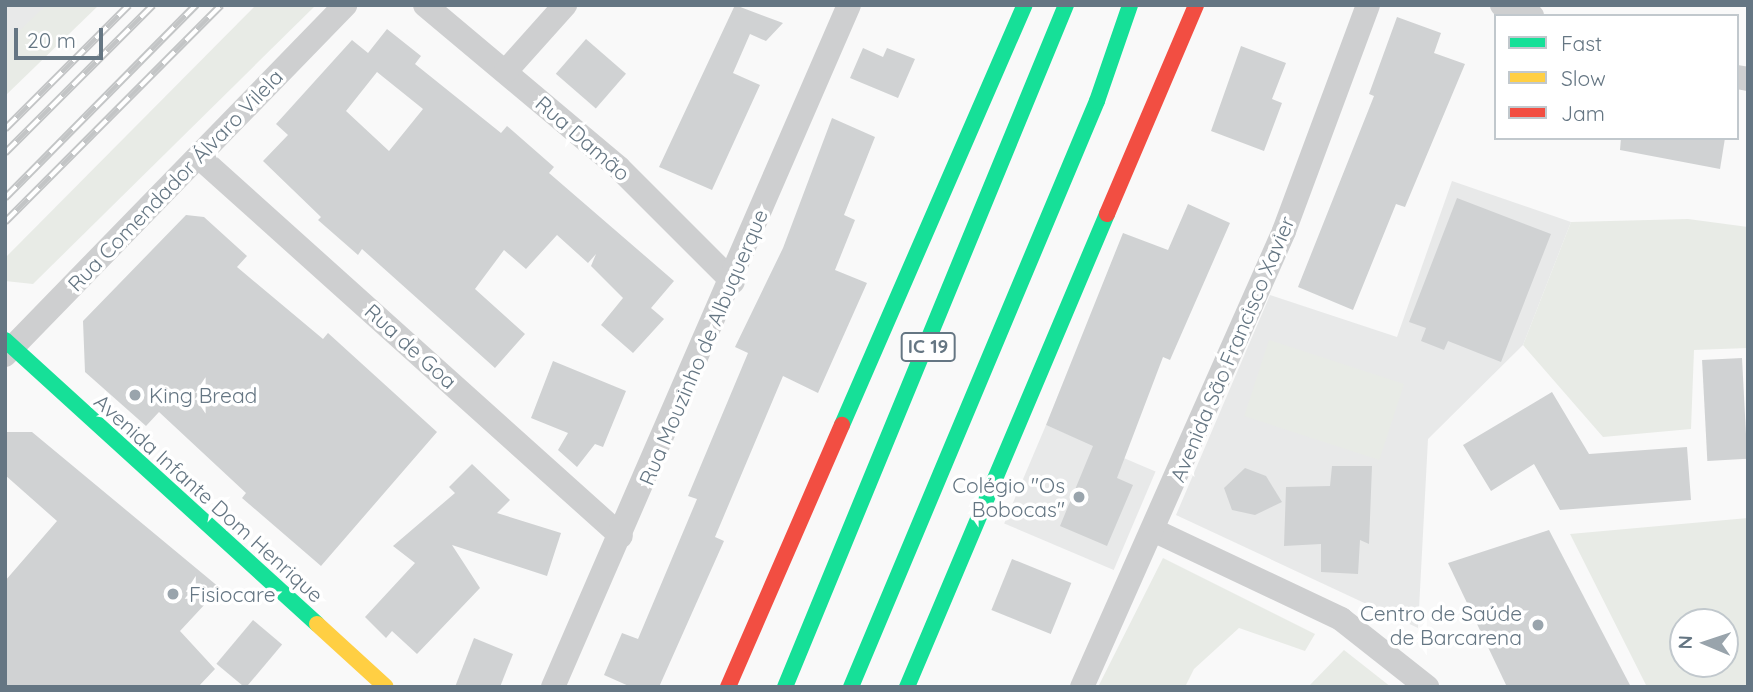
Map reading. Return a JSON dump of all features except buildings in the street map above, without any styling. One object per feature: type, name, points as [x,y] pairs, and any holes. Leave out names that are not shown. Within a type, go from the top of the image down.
[{"type":"main road","points":[[728,687],[1025,5]]},
{"type":"main road","name":"IC 19","points":[[785,687],[1066,5]]},
{"type":"main road","name":"IC 19","points":[[851,687],[1097,101],[1129,5]]},
{"type":"main road","points":[[907,687],[1196,5]]},
{"type":"main road","name":"Avenida Infante Dom Henrique","points":[[8,347],[386,687]]},
{"type":"street","name":"Rua Comendador Álvaro Vilela","points":[[8,347],[199,157],[345,5]]},
{"type":"street","name":"Rua Damão","points":[[425,5],[620,168],[733,282]]},
{"type":"street","points":[[506,71],[565,5]]},
{"type":"street","name":"Rua Mouzinho de Albuquerque","points":[[553,687],[733,282],[849,5]]},
{"type":"street","name":"Avenida São Francisco Xavier","points":[[1082,687],[1284,230],[1368,5]]},
{"type":"street","points":[[1502,5],[1527,14]]},
{"type":"street","name":"Rua de Goa","points":[[199,157],[621,536]]},
{"type":"street","points":[[1153,530],[1341,619],[1427,687]]},
{"type":"shaded area","points":[[5,5],[77,5],[5,76]]},
{"type":"shaded area","points":[[46,5],[99,5],[5,96],[5,45]]},
{"type":"shaded area","points":[[256,5],[316,5],[33,284],[5,281],[5,258]]},
{"type":"shaded area","points":[[1452,181],[1571,222],[1523,345],[1428,439],[1418,628],[1176,515],[1270,295],[1397,337]]},
{"type":"shaded area","points":[[1688,219],[1748,227],[1748,348],[1694,350],[1691,429],[1603,437],[1523,345],[1571,222]]},
{"type":"shaded area","points":[[1269,340],[1404,384],[1379,460],[1244,416]]},
{"type":"shaded area","name":"Colégio \"Os Bobocas\"","points":[[1046,425],[1156,471],[1114,570],[1004,523]]},
{"type":"shaded area","points":[[1748,518],[1748,687],[1647,687],[1570,534]]},
{"type":"shaded area","points":[[1163,558],[1315,634],[1305,651],[1239,628],[1194,669],[1185,687],[1098,687]]},
{"type":"shaded area","points":[[1344,650],[1391,687],[1308,687]]},
{"type":"railway","points":[[5,129],[129,5]]},
{"type":"railway","points":[[5,153],[153,5]]},
{"type":"railway","points":[[5,198],[196,5]]},
{"type":"railway","points":[[5,222],[221,5]]},
{"type":"traffic: fast","points":[[842,425],[1025,5]]},
{"type":"traffic: fast","points":[[785,687],[1066,5]]},
{"type":"traffic: fast","points":[[851,687],[1097,101],[1130,5]]},
{"type":"traffic: fast","points":[[907,687],[1107,214]]},
{"type":"traffic: fast","points":[[5,340],[317,624]]},
{"type":"traffic: slow","points":[[317,624],[386,687]]},
{"type":"traffic: jam","points":[[1107,214],[1196,5]]},
{"type":"traffic: jam","points":[[728,687],[842,425]]},
{"type":"place","name":"King Bread","points":[[135,395]]},
{"type":"place","name":"Colégio \"Os Bobocas\"","points":[[1079,497]]},
{"type":"place","name":"Fisiocare","points":[[173,594]]},
{"type":"place","name":"Centro de Saúde de Barcarena","points":[[1538,625]]}]
